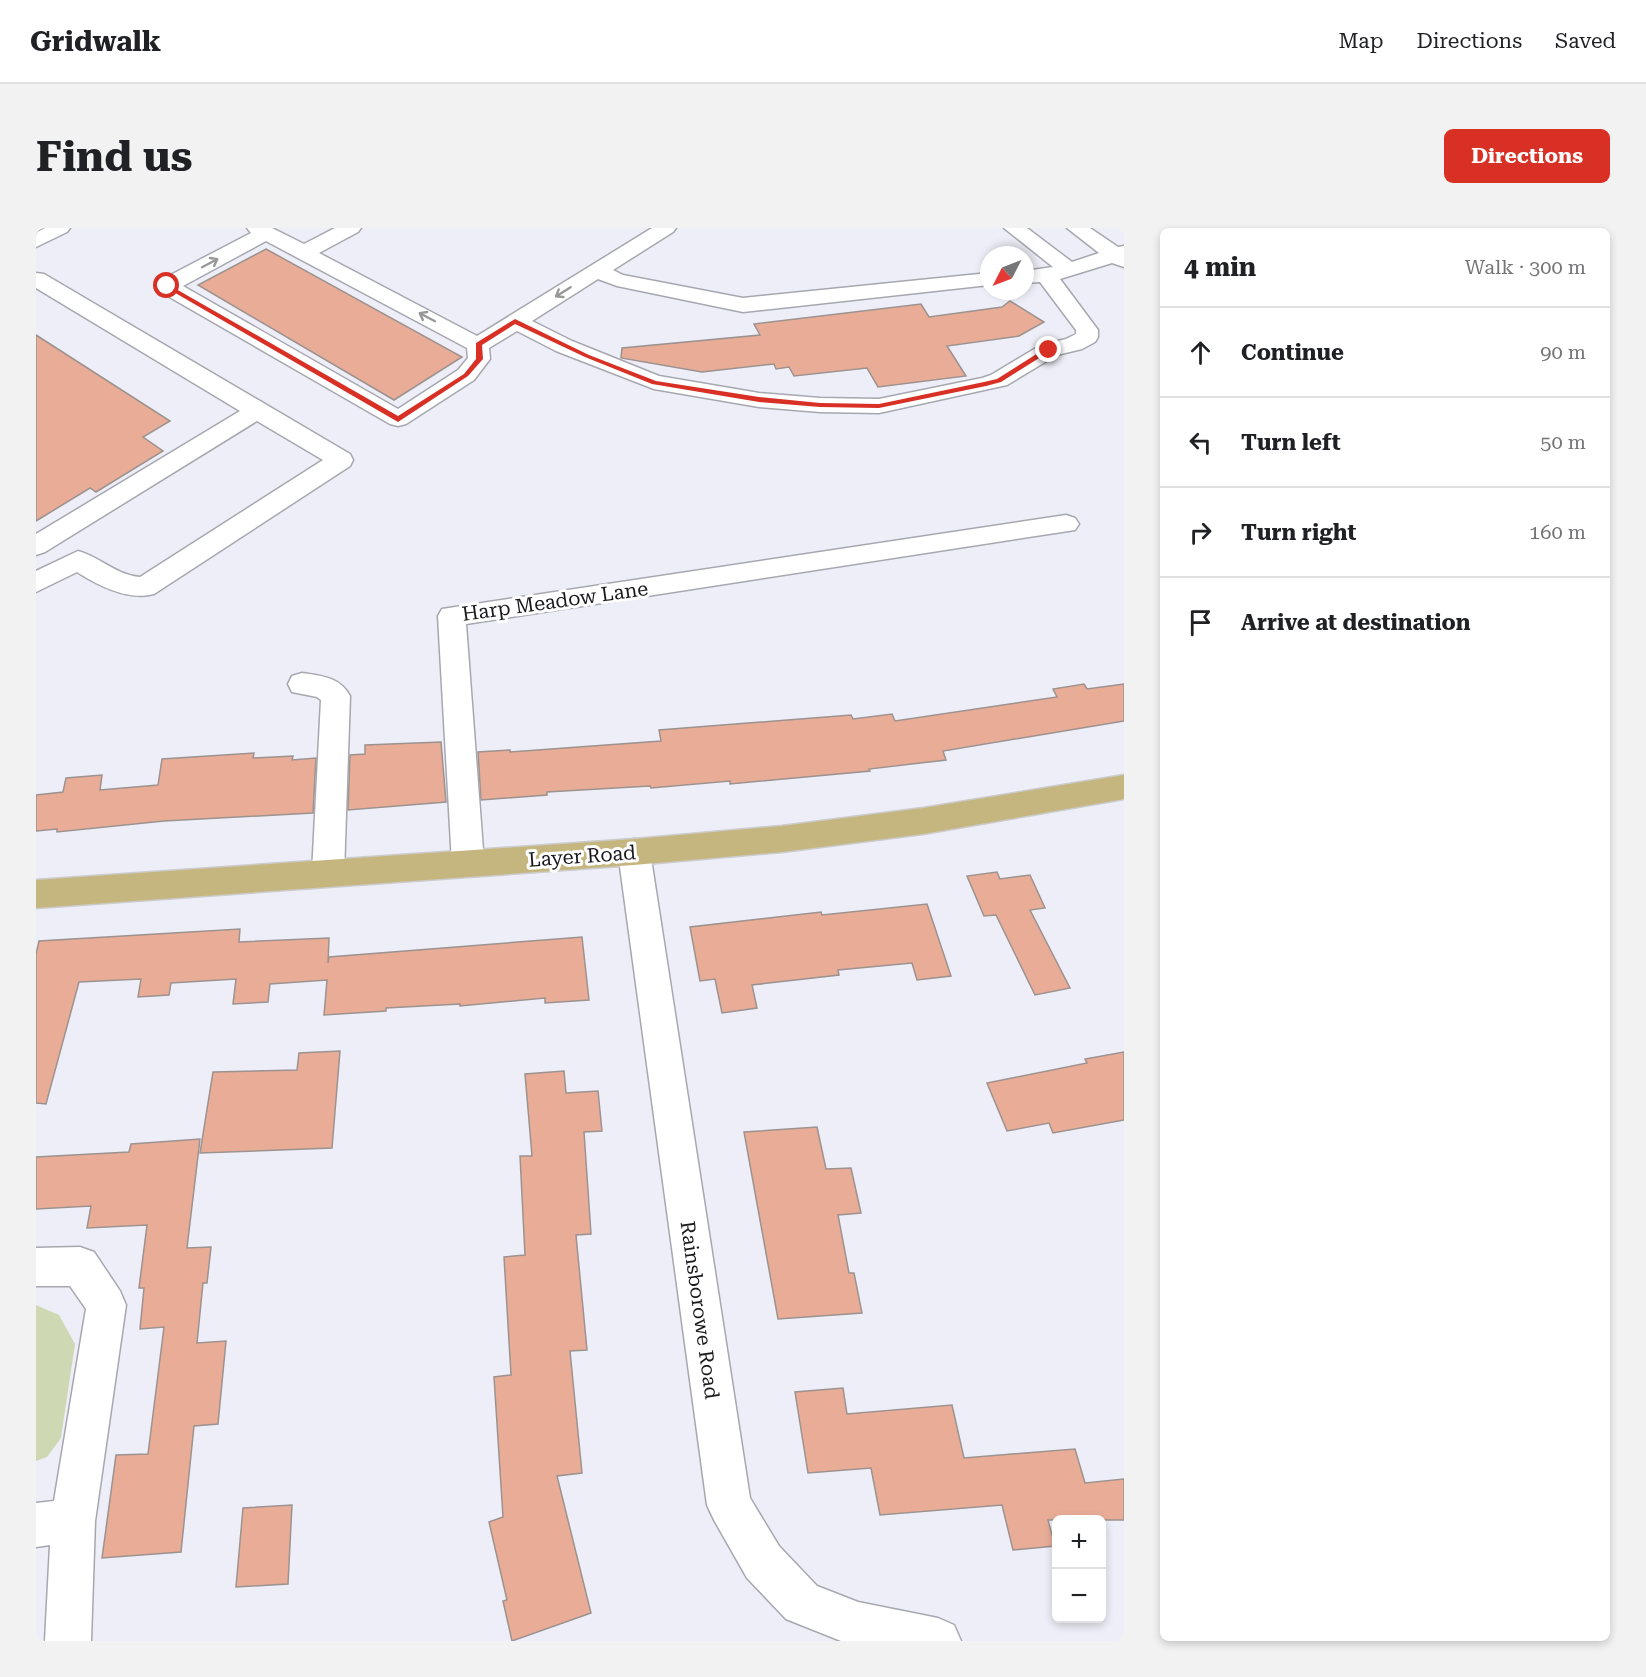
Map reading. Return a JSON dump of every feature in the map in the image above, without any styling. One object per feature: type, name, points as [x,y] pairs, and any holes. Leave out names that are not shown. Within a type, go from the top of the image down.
[{"type":"main road","name":"Layer Road","points":[[36,894],[634,852],[782,839],[923,821],[1124,787]]},
{"type":"street","points":[[36,241],[60,228]]},
{"type":"street","points":[[304,252],[351,228]]},
{"type":"street","points":[[478,345],[666,228]]},
{"type":"street","points":[[1014,228],[1070,270]]},
{"type":"street","points":[[262,230],[478,345],[479,359],[466,375],[398,419],[167,286],[262,230]]},
{"type":"street","points":[[1036,276],[1070,270],[1104,242]]},
{"type":"street","points":[[597,271],[617,280],[743,305],[980,280]]},
{"type":"street","points":[[515,321],[630,374],[675,388],[820,405],[879,406],[999,380],[1049,350],[1074,344],[1087,338],[1087,330],[1036,276]]},
{"type":"street","points":[[36,279],[341,460],[145,587],[127,586],[108,580],[78,560],[36,584]]},
{"type":"street","points":[[36,546],[257,411]]},
{"type":"street","name":"Harp Meadow Lane","points":[[468,863],[452,616],[1066,524]]},
{"type":"street","points":[[302,684],[325,687],[336,696],[328,873]]},
{"type":"street","name":"Rainsborowe Road","points":[[634,852],[729,1505],[763,1562],[802,1603],[858,1625],[938,1641]]},
{"type":"street","points":[[36,1267],[80,1266],[106,1305],[54,1523],[68,1641]]},
{"type":"green space","points":[[36,1305],[59,1315],[75,1344],[61,1438],[47,1457],[36,1461]]},
{"type":"building","points":[[266,249],[462,357],[394,400],[198,285]]},
{"type":"building","points":[[1010,301],[1044,322],[1019,336],[947,346],[966,376],[878,387],[867,368],[794,376],[789,367],[776,369],[774,364],[702,372],[621,358],[622,348],[760,335],[754,324],[921,304],[929,317],[1002,307]]},
{"type":"building","points":[[36,335],[170,421],[143,437],[163,451],[96,492],[90,488],[36,521]]},
{"type":"building","points":[[1084,684],[1087,689],[1124,684],[1124,721],[943,751],[946,760],[869,769],[870,771],[730,784],[730,781],[651,788],[650,786],[547,792],[547,795],[481,800],[478,752],[510,750],[510,752],[661,741],[659,730],[851,715],[853,719],[892,714],[895,721],[1057,697],[1053,689]]},
{"type":"building","points":[[441,742],[446,802],[348,810],[350,755],[365,754],[365,745]]},
{"type":"building","points":[[254,753],[253,758],[293,756],[292,760],[316,758],[313,813],[164,821],[57,832],[57,829],[36,831],[36,795],[63,792],[66,778],[102,775],[100,790],[158,785],[162,759]]},
{"type":"building","points":[[997,872],[1000,879],[1030,875],[1045,908],[1030,910],[1070,988],[1035,995],[996,915],[984,916],[967,876]]},
{"type":"building","points":[[927,904],[951,976],[917,980],[912,963],[838,970],[839,975],[752,985],[757,1008],[722,1013],[715,979],[700,981],[690,927],[821,912],[822,915]]},
{"type":"building","points":[[240,929],[239,942],[329,938],[328,963],[329,957],[582,937],[589,1000],[545,1003],[545,998],[460,1006],[460,1004],[386,1008],[386,1011],[324,1015],[327,980],[270,984],[268,1002],[233,1004],[236,979],[171,983],[169,995],[138,997],[141,979],[79,982],[46,1104],[36,1103],[36,954],[39,941]]},
{"type":"building","points":[[340,1051],[332,1148],[200,1153],[213,1072],[297,1070],[299,1053]]},
{"type":"building","points":[[1124,1052],[1124,1120],[1053,1133],[1049,1123],[1007,1131],[987,1083],[1087,1063],[1085,1059]]},
{"type":"building","points":[[564,1071],[566,1093],[598,1091],[602,1131],[584,1132],[591,1234],[576,1235],[587,1350],[570,1351],[582,1473],[557,1476],[591,1613],[512,1641],[503,1601],[507,1600],[489,1522],[503,1517],[494,1377],[511,1375],[504,1257],[525,1255],[520,1156],[532,1156],[525,1074]]},
{"type":"building","points":[[817,1127],[826,1169],[851,1168],[861,1213],[838,1215],[849,1273],[854,1273],[862,1313],[778,1319],[744,1132]]},
{"type":"building","points":[[200,1139],[187,1248],[211,1247],[207,1283],[203,1283],[197,1343],[226,1341],[218,1424],[194,1426],[181,1552],[102,1558],[116,1455],[148,1454],[164,1327],[140,1329],[144,1288],[139,1288],[147,1225],[87,1228],[91,1206],[36,1209],[36,1157],[129,1152],[131,1144]]},
{"type":"building","points":[[843,1388],[847,1414],[952,1405],[964,1458],[1075,1449],[1085,1483],[1124,1479],[1124,1520],[1106,1520],[1106,1515],[1052,1515],[1052,1520],[1048,1520],[1052,1546],[1013,1550],[1002,1505],[880,1515],[871,1468],[808,1473],[795,1392]]},
{"type":"building","points":[[292,1505],[288,1584],[236,1587],[243,1508]]},
{"type":"route","points":[[167,286],[398,419],[466,375],[479,359],[478,345],[515,321],[587,356],[630,374],[675,388],[820,405],[879,406],[986,384],[999,380],[1049,350]]}]
